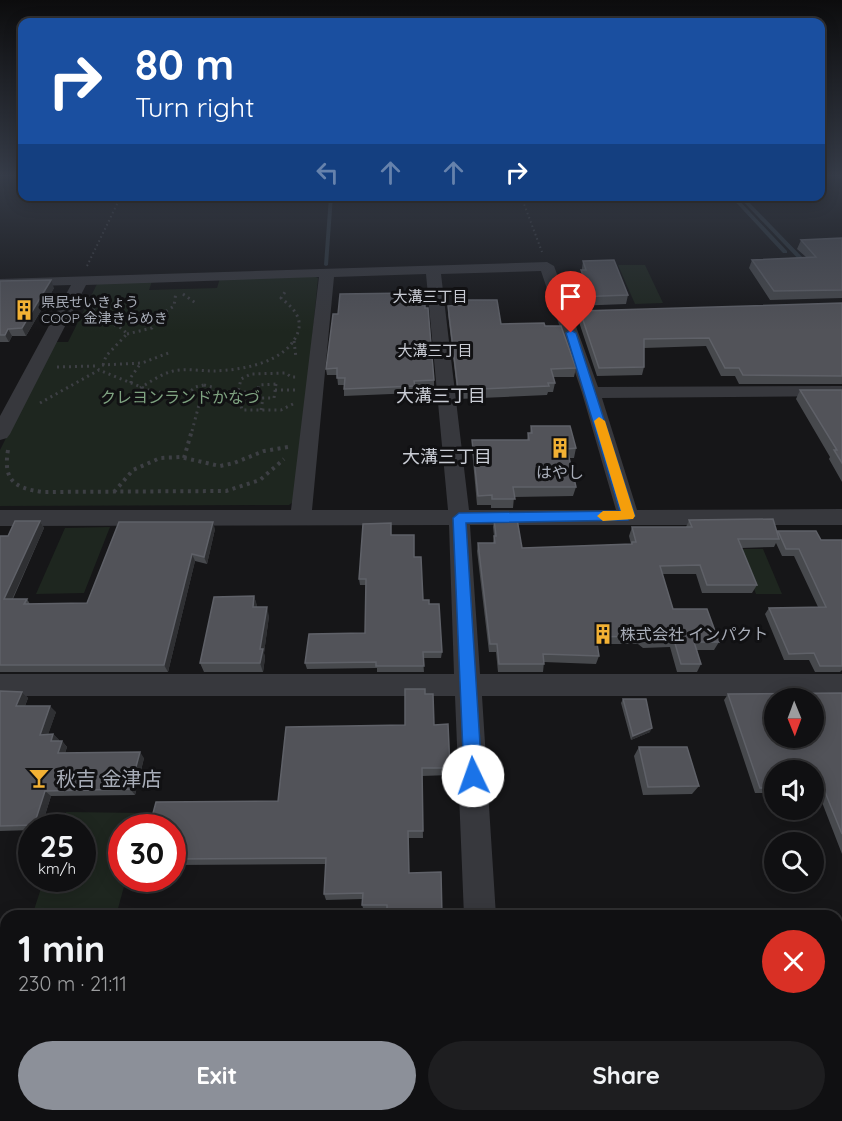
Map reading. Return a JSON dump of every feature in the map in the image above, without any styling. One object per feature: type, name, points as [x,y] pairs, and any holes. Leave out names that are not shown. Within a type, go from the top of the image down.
[{"type":"street","points":[[0,283],[547,266],[570,313],[628,516]]},
{"type":"street","points":[[433,269],[459,518],[480,910]]},
{"type":"street","points":[[301,518],[327,273]]},
{"type":"street","points":[[6,439],[35,367],[81,280]]},
{"type":"street","points":[[591,393],[842,391]]},
{"type":"street","points":[[0,518],[842,517]]},
{"type":"street","points":[[0,685],[469,683],[842,685]]},
{"type":"path","points":[[81,280],[107,226]]},
{"type":"path","points":[[532,226],[547,266]]},
{"type":"path","points":[[140,388],[165,373],[220,371],[247,366],[283,351],[294,341],[299,322],[297,312],[281,298],[285,292],[280,288]]},
{"type":"path","points":[[169,291],[182,291]]},
{"type":"path","points":[[103,365],[105,357],[121,343],[127,334],[152,328],[159,316],[174,306],[176,291]]},
{"type":"path","points":[[108,297],[96,303],[92,313],[98,319],[122,327],[127,334]]},
{"type":"path","points":[[294,341],[298,365]]},
{"type":"path","points":[[35,367],[142,363],[171,352]]},
{"type":"path","points":[[131,383],[131,376],[142,363]]},
{"type":"path","points":[[95,366],[99,370],[140,388],[166,394],[189,393],[195,387],[204,385],[212,387],[214,392]]},
{"type":"path","points":[[38,404],[51,395],[83,383],[99,370]]},
{"type":"path","points":[[293,414],[298,371]]},
{"type":"path","points":[[294,404],[285,406],[281,410],[242,410],[241,406],[235,405],[242,379],[251,374],[286,373],[291,377],[298,377]]},
{"type":"path","points":[[266,384],[268,374]]},
{"type":"path","points":[[259,384],[266,384],[276,384],[274,398],[256,398],[259,384]]},
{"type":"path","points":[[275,390],[305,390]]},
{"type":"path","points":[[189,393],[192,398],[200,400],[209,398],[214,392]]},
{"type":"path","points":[[214,392],[257,392]]},
{"type":"path","points":[[261,410],[263,398]]},
{"type":"path","points":[[184,458],[200,400]]},
{"type":"path","points":[[6,439],[4,473],[12,483],[24,490],[114,492],[226,491],[245,487],[260,480],[279,466],[284,460],[288,447],[264,450],[225,466],[205,465],[184,458],[166,458],[130,471],[114,492]]},
{"type":"green space","points":[[618,265],[645,265],[663,303],[635,304]]},
{"type":"green space","name":"クレヨンランドかなづ","points":[[313,276],[318,278],[297,499],[289,505],[0,506],[0,450],[54,342],[68,342],[98,282],[152,281],[149,290],[217,288],[220,278]]},
{"type":"green space","points":[[110,527],[84,593],[36,594],[65,528]]},
{"type":"green space","points":[[739,549],[763,549],[782,594],[756,594]]},
{"type":"green space","points":[[66,812],[144,813],[108,814],[108,892],[122,892],[118,910],[34,910],[40,892],[96,892],[96,814],[65,814]]},
{"type":"building","points":[[842,238],[842,290],[774,291],[752,260],[816,257],[801,240]]},
{"type":"building","points":[[614,260],[628,295],[576,297],[569,275],[583,275],[581,270],[586,270],[583,261]]},
{"type":"building","points":[[51,280],[22,328],[8,329],[5,335],[0,335],[0,281]]},
{"type":"building","points":[[411,293],[411,304],[425,304],[425,308],[428,308],[434,380],[414,381],[415,386],[344,389],[345,378],[337,378],[337,368],[326,369],[333,314],[338,314],[340,294]]},
{"type":"building","points":[[464,300],[497,300],[501,324],[544,323],[545,326],[561,326],[576,368],[551,369],[555,383],[548,383],[549,386],[458,390],[448,306],[464,305]]},
{"type":"building","points":[[842,303],[842,376],[743,375],[739,368],[725,368],[709,338],[644,339],[644,367],[599,368],[580,311]]},
{"type":"building","points":[[800,390],[842,390],[842,463],[834,450],[837,450]]},
{"type":"building","points":[[531,426],[570,426],[576,448],[567,449],[576,487],[513,487],[515,499],[492,499],[492,495],[478,496],[472,440],[529,440],[528,433],[532,433]]},
{"type":"building","points":[[494,519],[517,519],[522,548],[632,544],[636,542],[632,527],[692,527],[689,520],[773,519],[779,539],[738,539],[757,585],[707,585],[700,565],[660,566],[673,609],[707,609],[719,642],[694,642],[701,664],[681,664],[674,640],[646,640],[642,636],[596,637],[599,656],[543,654],[544,664],[499,664],[497,644],[490,644],[478,543],[495,543]]},
{"type":"building","points":[[15,521],[40,521],[4,599],[27,599],[24,604],[87,603],[119,522],[213,522],[204,557],[192,554],[164,665],[0,665],[0,536],[8,536]]},
{"type":"building","points":[[391,523],[391,535],[414,535],[414,557],[421,557],[423,600],[429,600],[429,604],[439,604],[442,652],[423,652],[424,666],[376,666],[376,662],[305,663],[309,634],[365,633],[366,579],[359,579],[363,524]]},
{"type":"building","points":[[778,531],[816,531],[821,540],[842,540],[842,666],[820,666],[814,653],[789,654],[769,608],[826,607],[799,549],[786,549]]},
{"type":"building","points":[[254,596],[253,607],[267,607],[260,663],[200,663],[214,597]]},
{"type":"building","points":[[405,689],[425,689],[425,694],[433,694],[434,725],[448,724],[450,768],[422,768],[423,831],[408,831],[409,873],[441,872],[442,910],[387,910],[387,905],[362,905],[363,893],[324,894],[326,858],[186,859],[186,814],[153,814],[156,802],[278,801],[286,727],[405,725]]},
{"type":"building","points":[[0,691],[22,692],[16,706],[50,706],[40,735],[53,734],[51,741],[62,741],[58,753],[140,752],[130,789],[45,791],[38,814],[18,814],[18,825],[0,826]]},
{"type":"building","points":[[824,693],[842,693],[842,834],[824,789],[824,760],[764,760],[764,788],[760,788],[728,694],[764,694],[764,748],[824,748]]},
{"type":"building","points":[[623,699],[646,699],[652,728],[633,736]]},
{"type":"building","points":[[639,747],[687,747],[699,786],[648,787]]},
{"type":"waterway","points":[[326,265],[329,226]]},
{"type":"waterway","points":[[761,226],[785,252]]},
{"type":"waterway","points":[[769,226],[805,263]]},
{"type":"slow traffic","points":[[599,421],[628,516],[603,516]]},
{"type":"place","name":"県民せいきょう COOP 金津きらめき","points":[[24,310]]},
{"type":"place","name":"はやし","points":[[560,448]]},
{"type":"place","name":"株式会社 インパクト","points":[[603,634]]},
{"type":"place","name":"秋吉 金津店","points":[[39,778]]},
{"type":"district","name":"大溝三丁目","points":[[430,296]]},
{"type":"district","name":"大溝三丁目","points":[[435,350]]},
{"type":"district","name":"大溝三丁目","points":[[441,395]]},
{"type":"district","name":"大溝三丁目","points":[[447,456]]},
{"type":"route","points":[[473,776],[459,518],[628,516],[571,333]]}]
